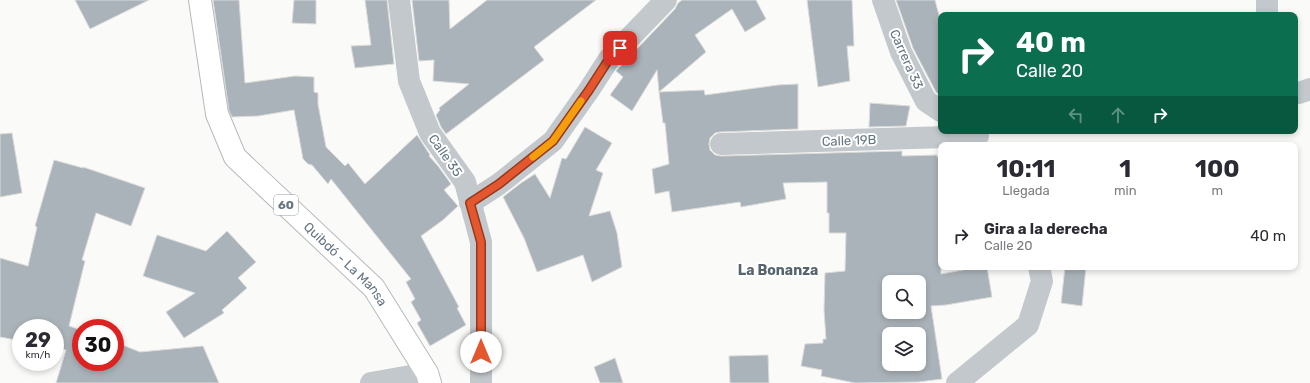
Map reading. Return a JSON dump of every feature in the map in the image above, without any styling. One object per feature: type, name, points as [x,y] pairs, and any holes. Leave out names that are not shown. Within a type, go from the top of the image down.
[{"type":"main road","name":"Quibdó - La Mansa","points":[[200,0],[217,114],[235,157],[374,288],[428,378]]},
{"type":"street","name":"Calle 35","points":[[399,0],[409,81],[430,133],[465,182],[481,242],[481,383]]},
{"type":"street","points":[[470,203],[499,184],[553,141],[609,59],[666,0]]},
{"type":"street","name":"Carrera 33","points":[[883,0],[901,52],[926,101],[938,109]]},
{"type":"street","points":[[1267,0],[1267,12]]},
{"type":"street","points":[[1298,93],[1310,89]]},
{"type":"street","name":"Calle 19B","points":[[721,144],[977,137]]},
{"type":"street","points":[[957,383],[1028,325],[1042,281],[1040,270]]},
{"type":"street","points":[[371,383],[428,378]]},
{"type":"building","points":[[75,0],[149,0],[90,29]]},
{"type":"building","points":[[213,0],[239,0],[245,83],[295,76],[314,77],[314,92],[318,93],[318,104],[326,147],[345,166],[348,163],[365,184],[417,135],[430,155],[429,156],[451,184],[444,190],[458,206],[443,220],[421,236],[459,307],[457,308],[466,325],[430,346],[417,323],[421,320],[411,302],[415,299],[406,282],[411,279],[331,179],[328,184],[312,165],[308,164],[303,159],[294,110],[258,116],[232,117],[229,111]]},
{"type":"building","points":[[294,0],[316,0],[316,24],[292,23]]},
{"type":"building","points":[[365,0],[387,0],[394,64],[355,68],[351,46],[371,45]]},
{"type":"building","points":[[412,0],[449,0],[450,29],[487,0],[596,0],[534,47],[544,60],[446,134],[436,115],[440,110],[439,108],[469,84],[433,81],[434,60],[419,61]]},
{"type":"building","points":[[682,0],[756,0],[766,19],[745,32],[732,9],[695,35],[706,52],[659,92],[657,70],[632,111],[610,95],[623,77],[616,71]]},
{"type":"building","points":[[807,0],[852,0],[854,46],[847,46],[850,81],[818,87]]},
{"type":"building","points":[[896,0],[935,0],[938,12],[938,94],[913,48]]},
{"type":"building","points":[[798,84],[798,129],[715,133],[710,138],[709,144],[710,150],[715,155],[902,151],[902,156],[937,155],[938,270],[941,270],[941,274],[963,270],[988,270],[992,297],[946,305],[931,306],[942,379],[918,382],[855,383],[821,376],[822,370],[801,366],[805,344],[823,343],[823,339],[826,339],[824,310],[825,273],[845,271],[846,233],[829,233],[829,213],[827,213],[827,182],[783,183],[786,199],[741,207],[740,202],[672,212],[669,191],[655,194],[652,169],[669,164],[665,123],[663,123],[659,92],[704,90],[705,95],[778,85]]},
{"type":"building","points":[[870,103],[910,106],[906,126],[869,127]]},
{"type":"building","points":[[585,127],[612,143],[596,170],[603,173],[589,216],[610,211],[617,233],[622,267],[592,282],[583,255],[537,272],[524,238],[503,197],[535,174],[550,198],[562,158],[566,159]]},
{"type":"building","points":[[12,133],[22,193],[0,197],[0,134]]},
{"type":"building","points":[[54,160],[83,167],[145,188],[131,226],[96,213],[82,260],[85,261],[69,326],[72,327],[72,371],[124,371],[124,346],[140,352],[203,346],[219,383],[56,383],[60,371],[64,371],[64,357],[66,350],[64,349],[64,319],[12,319],[12,339],[0,337],[0,258],[28,266],[37,227],[35,226]]},
{"type":"building","points":[[227,231],[256,262],[238,278],[247,288],[222,310],[224,313],[184,338],[166,312],[195,293],[143,276],[157,235],[206,251]]},
{"type":"building","points":[[1065,270],[1086,270],[1082,306],[1061,303]]},
{"type":"building","points":[[768,355],[769,383],[730,383],[729,356]]},
{"type":"building","points":[[615,358],[623,383],[600,383],[594,367]]},
{"type":"slow traffic","points":[[533,157],[553,141],[581,101]]},
{"type":"district","name":"La Bonanza","points":[[778,270]]},
{"type":"route","points":[[481,352],[481,242],[470,203],[499,184],[553,141],[609,59],[620,48]]}]
